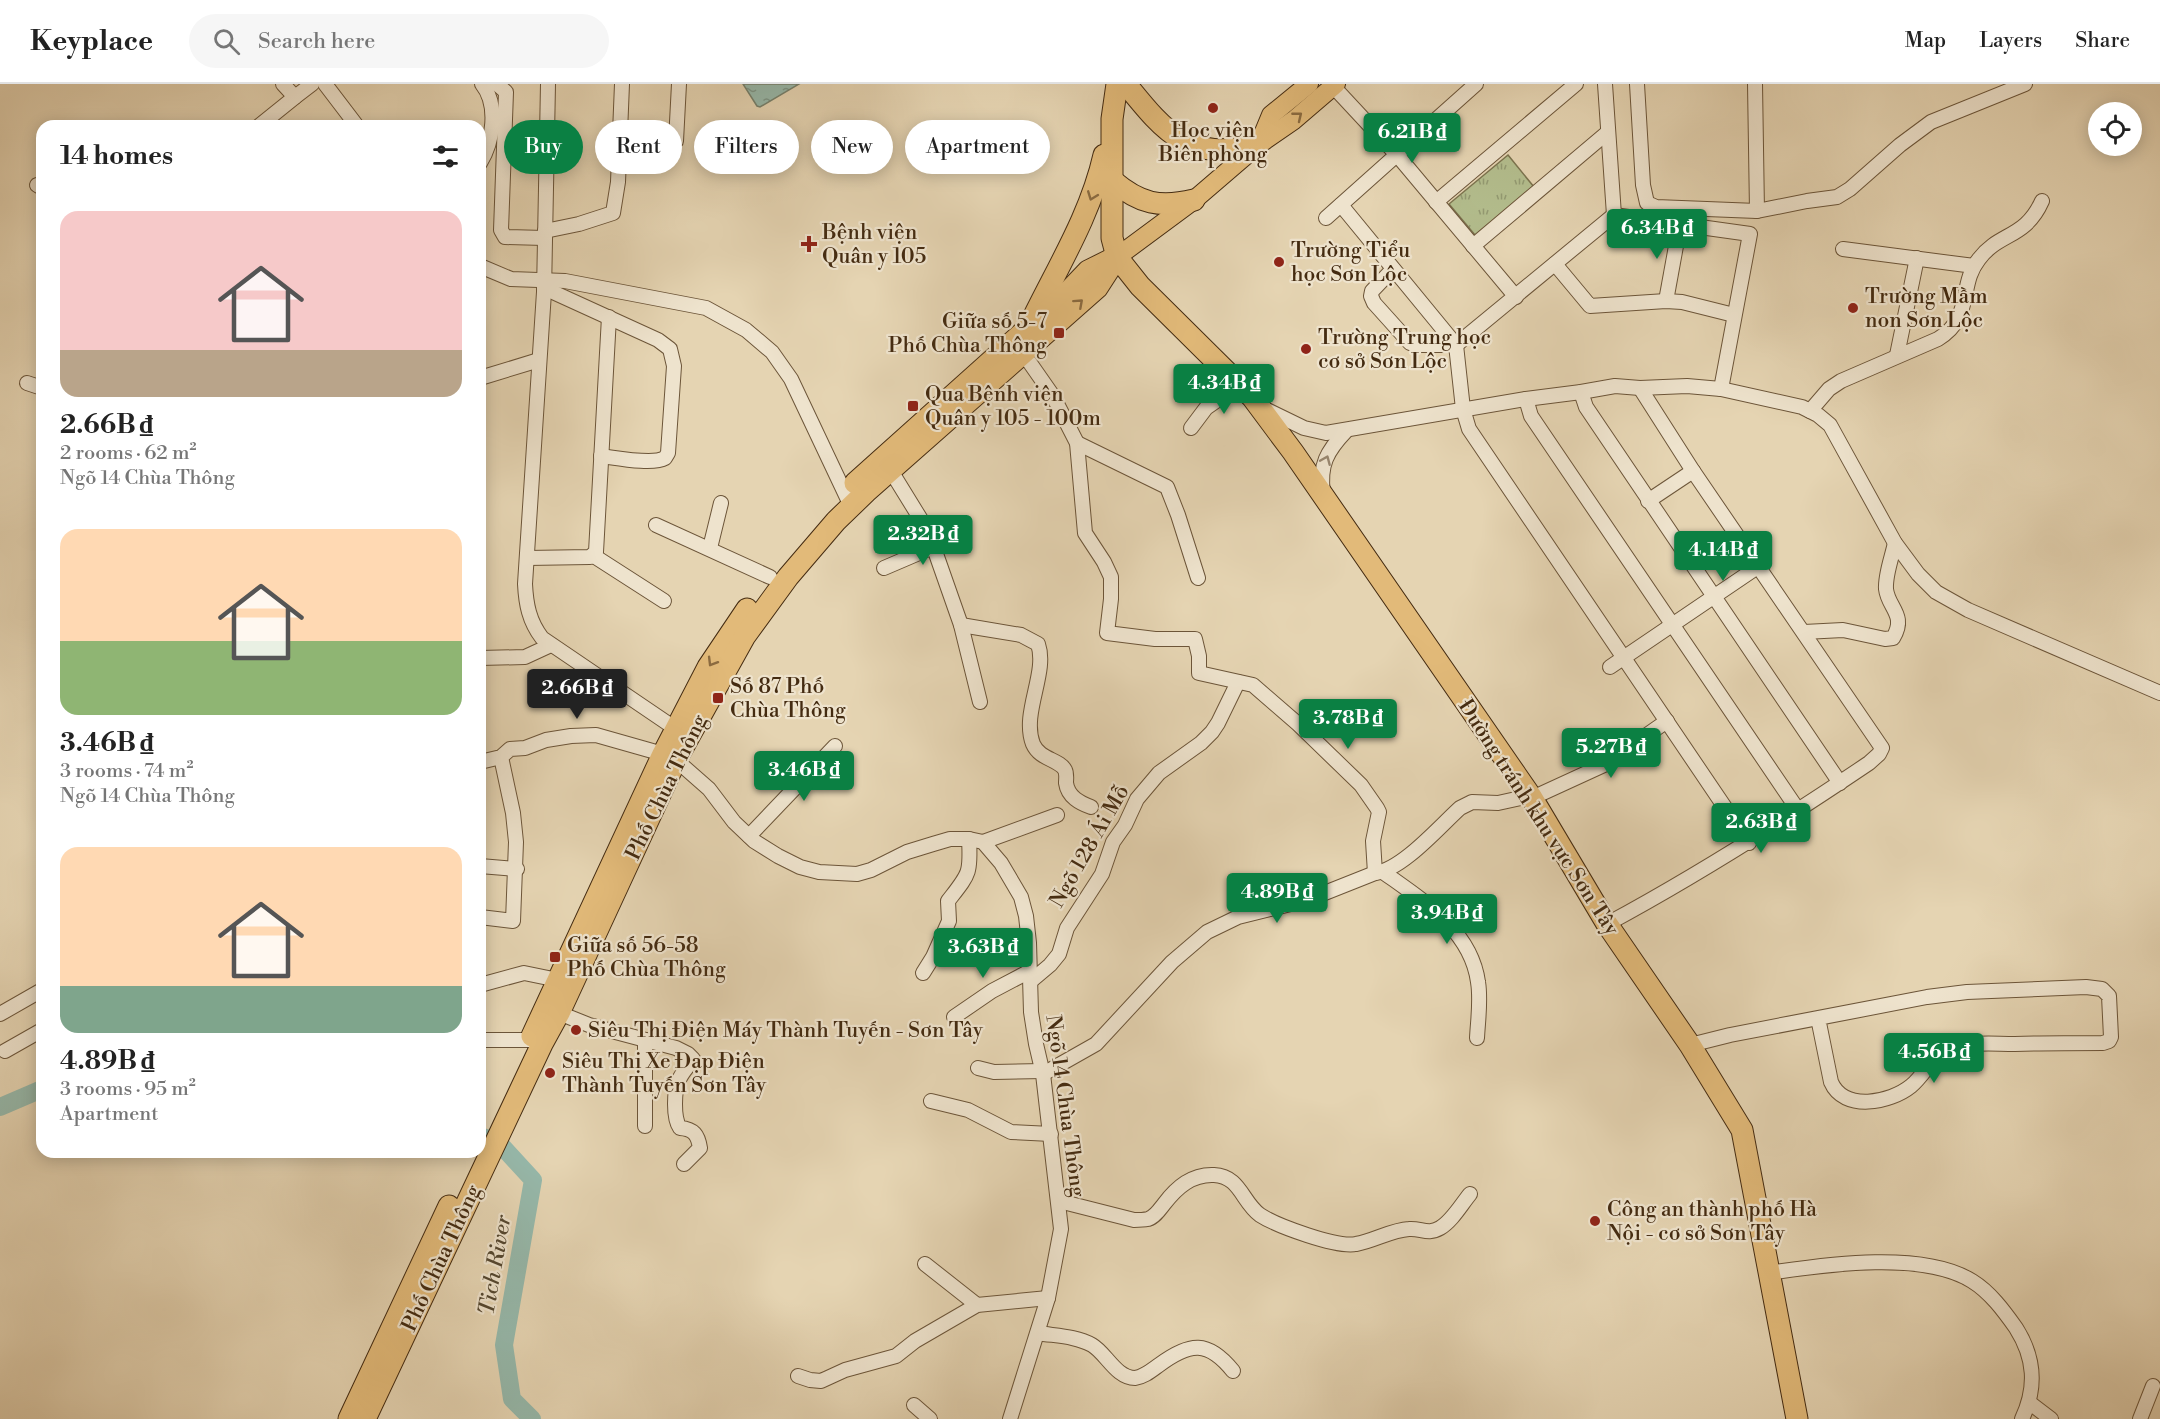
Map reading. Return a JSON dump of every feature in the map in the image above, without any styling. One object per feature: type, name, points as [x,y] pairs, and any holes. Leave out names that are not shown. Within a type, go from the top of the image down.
[{"type":"highway","points":[[1104,84],[1112,119],[1112,238],[1117,256]]},
{"type":"highway","points":[[1016,349],[1087,210],[1099,180],[1117,84]]},
{"type":"highway","points":[[1126,84],[1166,128],[1195,147],[1237,150],[1258,145]]},
{"type":"highway","points":[[1113,181],[1124,191],[1142,200],[1160,205],[1175,205],[1194,200]]},
{"type":"highway","name":"Phố Chùa Thông","points":[[536,1042],[559,1014],[669,757],[675,729],[708,667],[788,578],[848,499],[891,471],[1016,349],[1088,272],[1117,256]]},
{"type":"highway","name":"Đường tránh khu vực Sơn Tây","points":[[1117,256],[1140,285],[1259,406],[1323,495],[1532,798],[1607,924],[1690,1045],[1742,1130],[1797,1419]]},
{"type":"highway","name":"Phố Chùa Thông","points":[[486,1147],[536,1042],[558,980],[669,757],[770,577],[848,499],[1016,349]]},
{"type":"highway","name":"Phố Chùa Thông","points":[[486,1134],[514,1089]]},
{"type":"highway","name":"Phố Chùa Thông","points":[[365,1419],[474,1158]]},
{"type":"highway","name":"Phố Chùa Thông","points":[[349,1419],[441,1241],[481,1158]]},
{"type":"main road","points":[[1258,145],[1271,115],[1309,84]]},
{"type":"main road","points":[[1117,256],[1194,200],[1258,145],[1294,120],[1334,85]]},
{"type":"street","points":[[283,84],[295,97]]},
{"type":"street","points":[[266,120],[312,84]]},
{"type":"street","points":[[325,84],[352,120]]},
{"type":"street","points":[[482,84],[490,98],[492,117],[486,149]]},
{"type":"street","points":[[497,84],[506,92],[501,230],[505,237],[544,234],[613,213],[618,174]]},
{"type":"street","points":[[548,84],[543,285],[526,605],[534,628],[551,645],[675,729]]},
{"type":"street","points":[[621,120],[622,84]]},
{"type":"street","points":[[677,120],[679,84]]},
{"type":"street","points":[[1326,218],[1476,84]]},
{"type":"street","points":[[1436,202],[1576,84]]},
{"type":"street","points":[[1605,84],[1614,215]]},
{"type":"street","points":[[1637,84],[1643,185],[1647,203],[1656,207],[1757,211],[1796,202],[1837,197],[1850,189],[1900,145],[1931,122],[2025,84]]},
{"type":"street","points":[[1755,84],[1757,211]]},
{"type":"street","points":[[1334,85],[1398,156],[1516,297]]},
{"type":"street","points":[[1473,246],[1608,132]]},
{"type":"street","points":[[1810,411],[1829,389],[1841,381],[1950,332],[1963,307],[1974,266],[1990,247],[2025,227],[2035,216],[2042,201]]},
{"type":"street","points":[[1341,205],[1456,345],[1463,409],[1469,429],[1749,843]]},
{"type":"street","points":[[1393,269],[1372,291],[1371,296],[1374,303],[1410,343],[1456,345],[1614,215],[1750,234],[1721,389]]},
{"type":"street","points":[[1666,301],[1680,224]]},
{"type":"street","points":[[1843,249],[1974,266]]},
{"type":"street","points":[[1897,355],[1917,258]]},
{"type":"street","points":[[1555,264],[1590,306],[1666,301],[1682,302],[1734,315]]},
{"type":"street","points":[[486,269],[511,279],[543,285],[665,343],[670,348],[674,366],[668,453],[665,458],[652,460],[601,456]]},
{"type":"street","points":[[543,285],[565,280],[706,308],[746,330],[772,352],[791,379],[848,499]]},
{"type":"street","points":[[594,556],[597,545],[609,317]]},
{"type":"street","points":[[1016,349],[1053,396],[1077,443],[1085,533],[1111,577],[1107,633],[1155,639],[1195,639],[1199,656],[1199,673],[1253,685],[1298,724],[1361,785],[1379,812],[1373,841],[1379,872],[1437,913],[1463,940],[1478,981],[1477,1038]]},
{"type":"street","points":[[486,376],[539,360]]},
{"type":"street","points":[[27,383],[36,386]]},
{"type":"street","points":[[1191,428],[1206,408],[1239,385]]},
{"type":"street","points":[[1259,406],[1314,432],[1335,433],[1463,409],[1615,386],[1721,389],[1802,407],[1830,425],[1895,543],[1918,574],[1936,592],[1968,610],[2160,693]]},
{"type":"street","points":[[1607,924],[1749,843],[1869,763],[1882,748],[1693,471],[1641,388]]},
{"type":"street","points":[[1581,392],[1586,408],[1840,783]]},
{"type":"street","points":[[1526,399],[1531,416],[1798,810]]},
{"type":"street","points":[[1323,495],[1321,476],[1325,460],[1346,431]]},
{"type":"street","points":[[1077,443],[1167,487],[1198,578]]},
{"type":"street","points":[[891,471],[923,523],[933,547],[961,625],[980,702]]},
{"type":"street","points":[[1648,501],[1693,471]]},
{"type":"street","points":[[710,548],[721,503]]},
{"type":"street","points":[[656,525],[770,577]]},
{"type":"street","points":[[1804,632],[1844,630],[1885,639],[1893,638],[1897,630],[1898,616],[1886,587],[1895,543]]},
{"type":"street","points":[[885,568],[933,547]]},
{"type":"street","points":[[527,558],[594,556],[664,601]]},
{"type":"street","points":[[1610,667],[1759,566]]},
{"type":"street","points":[[961,625],[1021,635],[1038,644],[1040,657],[1029,728],[1034,745],[1038,752],[1063,767],[1066,772],[1067,787],[1077,802],[1091,807]]},
{"type":"street","points":[[486,658],[525,657],[551,645]]},
{"type":"street","name":"Ngõ 128 Ái Mỗ","points":[[954,1017],[993,991],[1050,965],[1059,954],[1074,914],[1097,882],[1113,842],[1125,825],[1137,799],[1159,773],[1212,732],[1238,682]]},
{"type":"street","points":[[978,1068],[994,1072],[1043,1073],[1096,1044],[1172,962],[1207,932],[1238,917],[1307,900],[1379,872],[1418,848],[1467,804],[1532,798],[1604,765],[1667,721]]},
{"type":"street","points":[[486,761],[501,757],[510,749],[580,735],[596,735],[669,757],[709,789],[734,822],[749,836],[778,856],[800,867],[838,875],[872,870],[907,852],[950,839],[983,842],[1057,815]]},
{"type":"street","points":[[749,836],[835,746]]},
{"type":"street","points":[[486,918],[513,921],[517,870],[513,813],[501,757]]},
{"type":"street","points":[[923,973],[949,921],[948,901],[966,879],[969,871],[969,839]]},
{"type":"street","name":"Ngõ 14 Chùa Thông","points":[[983,842],[1007,872],[1021,897],[1027,925],[1031,1012],[1043,1073],[1059,1201],[1061,1238],[1048,1298],[1010,1419]]},
{"type":"street","points":[[486,867],[517,870]]},
{"type":"street","points":[[486,983],[524,973],[558,980]]},
{"type":"street","points":[[1690,1045],[1818,1018],[1927,997],[1967,992],[2086,987],[2102,989],[2109,996],[2111,1037],[2109,1041],[2103,1043],[1974,1044],[1947,1048],[1905,1090],[1885,1098],[1861,1101],[1843,1098],[1835,1092],[1828,1071],[1818,1018]]},
{"type":"street","points":[[0,1014],[36,993]]},
{"type":"street","points":[[559,1014],[589,1025],[676,1048],[693,1059],[679,1079],[676,1089],[677,1124],[680,1128],[691,1129],[698,1137],[700,1148],[684,1164]]},
{"type":"street","points":[[5,1052],[36,1034]]},
{"type":"street","points":[[486,1040],[536,1042]]},
{"type":"street","points":[[645,1040],[645,1126]]},
{"type":"street","points":[[931,1101],[968,1110],[1011,1132],[1051,1134]]},
{"type":"street","points":[[1059,1201],[1120,1217],[1143,1220],[1154,1216],[1170,1197],[1190,1180],[1198,1176],[1217,1175],[1233,1181],[1253,1209],[1269,1219],[1306,1234],[1348,1245],[1407,1229],[1426,1233],[1437,1230],[1447,1222],[1470,1194]]},
{"type":"street","points":[[1768,1273],[1829,1264],[1863,1262],[1937,1268],[1972,1281],[2005,1312],[2021,1336],[2031,1361],[2033,1383],[2030,1403],[2022,1419]]},
{"type":"street","points":[[925,1264],[977,1305]]},
{"type":"street","points":[[798,1376],[821,1381],[845,1370],[896,1356],[915,1341],[977,1305],[1048,1298]]},
{"type":"street","points":[[1038,1333],[1076,1338],[1086,1342],[1094,1346],[1122,1373],[1131,1377],[1144,1375],[1175,1354],[1197,1347],[1215,1352],[1233,1371]]},
{"type":"street","points":[[2140,1419],[2153,1386]]},
{"type":"street","points":[[2030,1403],[2051,1419]]},
{"type":"street","points":[[914,1405],[930,1419]]},
{"type":"green space","points":[[1508,155],[1534,187],[1475,235],[1449,204]]},
{"type":"water","points":[[743,84],[799,84],[760,107],[757,106]]},
{"type":"waterway","name":"Tich River","points":[[0,1107],[36,1092]]},
{"type":"waterway","name":"Tich River","points":[[486,1138],[499,1143],[533,1180],[504,1345],[512,1399],[532,1419]]},
{"type":"place","name":"Học viện Biên phòng","points":[[1213,108]]},
{"type":"place","name":"Bệnh viện Quân y 105","points":[[809,244]]},
{"type":"place","name":"Trường Tiểu học Sơn Lộc","points":[[1279,262]]},
{"type":"place","name":"Trường Mầm non Sơn Lộc","points":[[1853,308]]},
{"type":"place","name":"Giữa số 5-7 Phố Chùa Thông","points":[[1059,333]]},
{"type":"place","name":"Trường Trung học cơ sở Sơn Lộc","points":[[1306,349]]},
{"type":"place","name":"Qua Bệnh viện Quân y 105 - 100m","points":[[913,406]]},
{"type":"place","name":"Số 87 Phố Chùa Thông","points":[[718,698]]},
{"type":"place","name":"Giữa số 56-58 Phố Chùa Thông","points":[[555,957]]},
{"type":"place","name":"Siêu Thị Điện Máy Thành Tuyến - Sơn Tây","points":[[576,1030]]},
{"type":"place","name":"Siêu Thị Xe Đạp Điện Thành Tuyến Sơn Tây","points":[[550,1073]]},
{"type":"place","name":"Công an thành phố Hà Nội - cơ sở Sơn Tây","points":[[1595,1221]]}]
